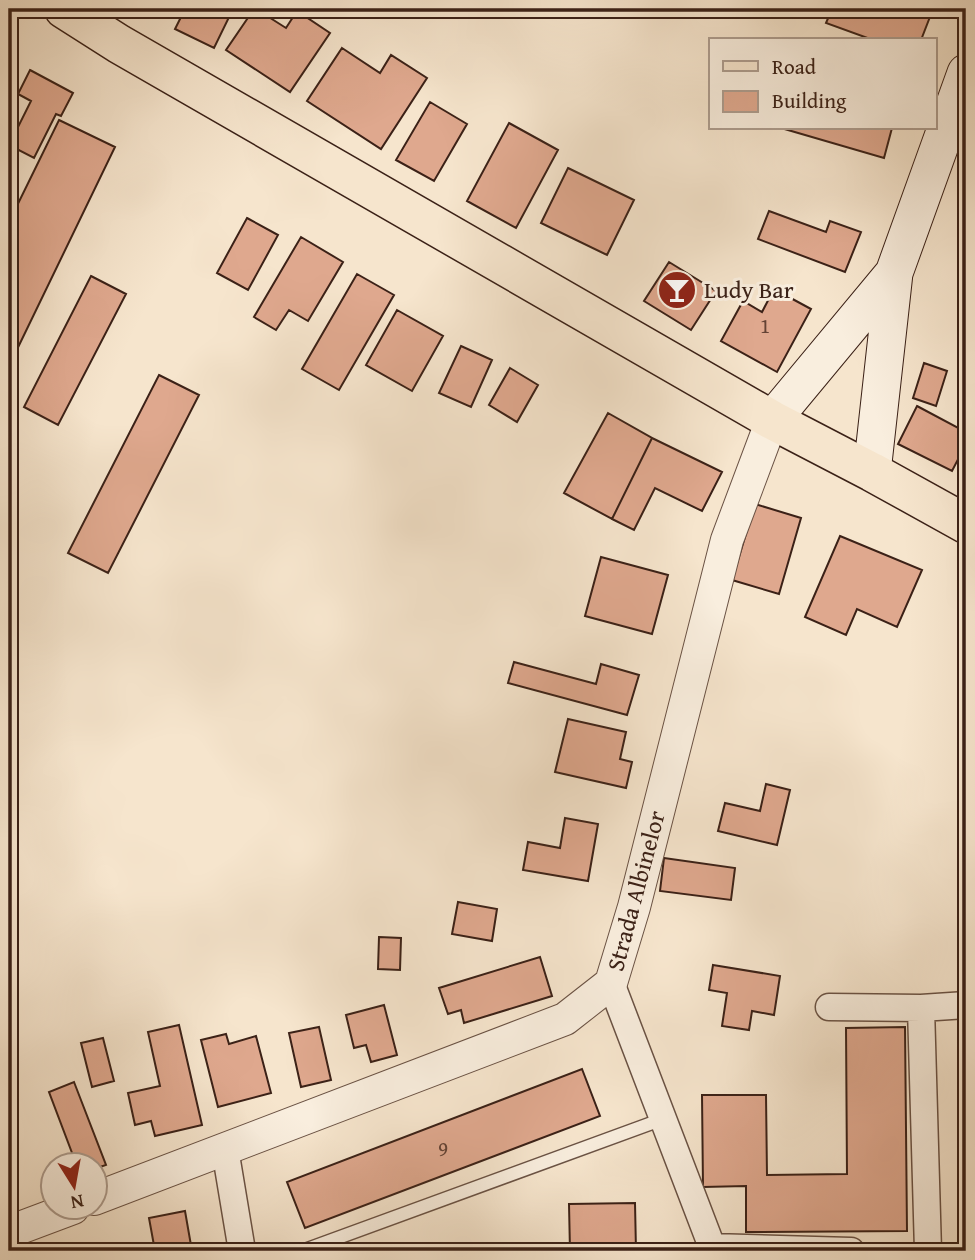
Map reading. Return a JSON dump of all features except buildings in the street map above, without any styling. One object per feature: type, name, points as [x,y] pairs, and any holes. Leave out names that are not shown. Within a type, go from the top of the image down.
[{"type":"main road","points":[[64,9],[119,44],[772,420],[966,524]]},
{"type":"main road","points":[[872,472],[894,273],[966,73]]},
{"type":"main road","points":[[772,420],[894,273]]},
{"type":"street","name":"Strada Albinelor","points":[[108,1194],[565,1019],[611,983],[634,907],[727,540],[772,420]]},
{"type":"street","points":[[611,983],[712,1249],[851,1251]]},
{"type":"street","points":[[829,1007],[921,1008],[966,1005]]},
{"type":"street","points":[[921,1008],[928,1251]]},
{"type":"street","points":[[225,1149],[242,1251]]},
{"type":"street","points":[[9,1232],[38,1221]]},
{"type":"lane","points":[[302,1251],[663,1119]]},
{"type":"place","name":"Ludy Bar","points":[[677,290]]}]
